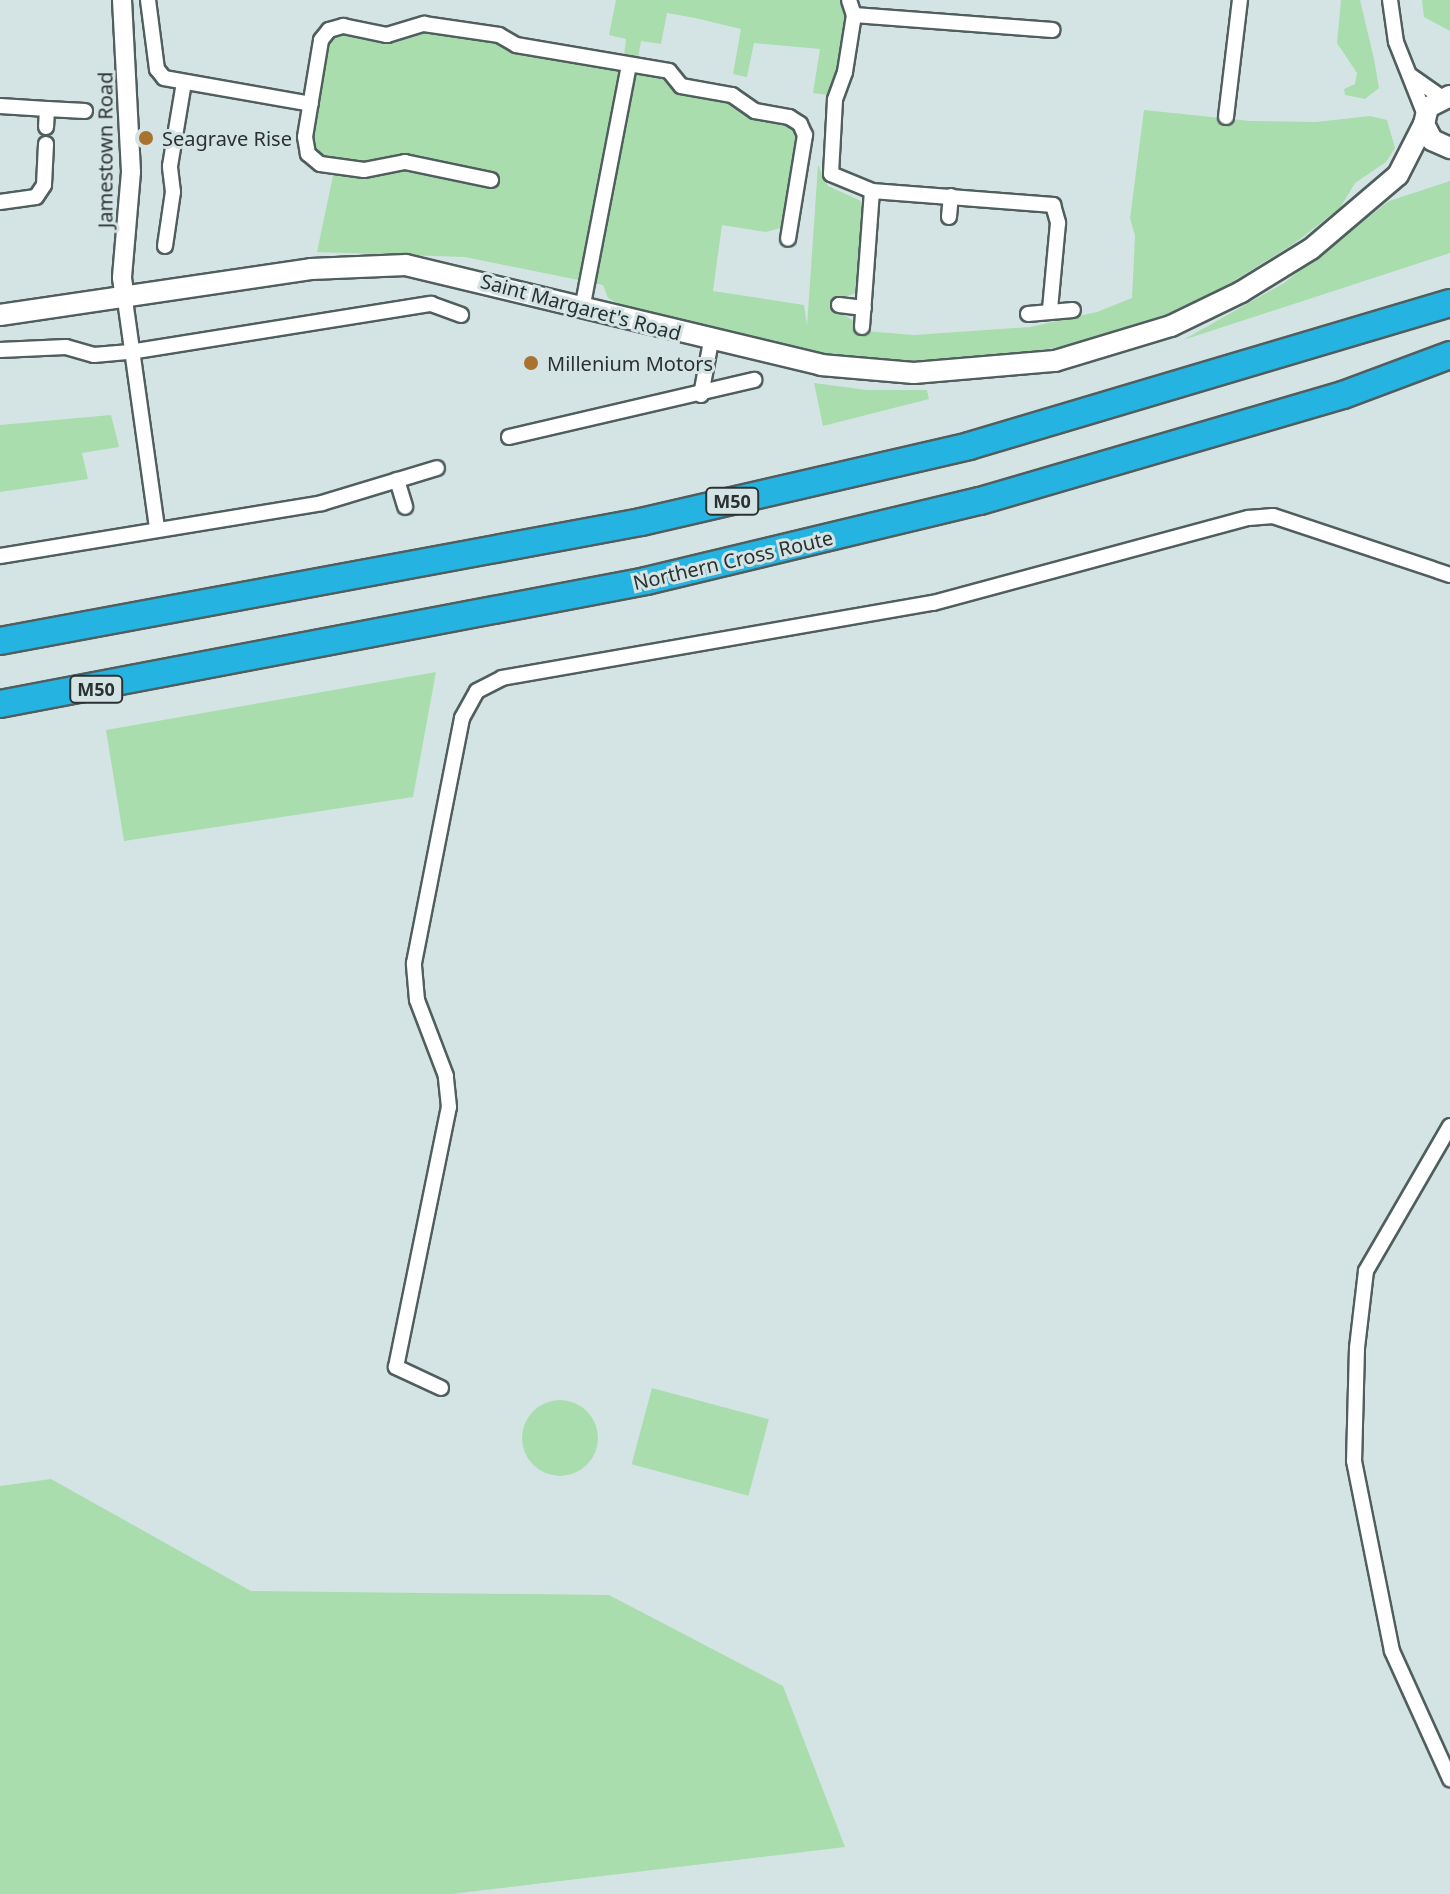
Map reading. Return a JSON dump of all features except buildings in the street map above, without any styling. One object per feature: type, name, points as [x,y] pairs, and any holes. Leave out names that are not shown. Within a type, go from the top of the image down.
[{"type":"highway","name":"M50","points":[[0,641],[641,522],[969,446],[1450,303]]},
{"type":"highway","name":"Northern Cross Route","points":[[0,704],[646,581],[965,505],[1343,395],[1450,355]]},
{"type":"main road","name":"Saint Margaret's Road","points":[[1398,175],[1424,120],[1448,96]]},
{"type":"main road","points":[[1424,120],[1432,140],[1448,148]]},
{"type":"main road","name":"Saint Margaret's Road","points":[[0,315],[125,300],[359,264],[438,270],[583,304],[711,341],[821,365],[914,373],[1055,361],[1171,326],[1241,292],[1311,249],[1398,175],[1448,148]]},
{"type":"street","name":"Jamestown Road","points":[[122,0],[131,172],[122,278],[125,300]]},
{"type":"street","points":[[148,0],[157,69],[164,78],[311,104]]},
{"type":"street","points":[[1226,117],[1240,0]]},
{"type":"street","points":[[1390,0],[1396,42],[1411,76],[1424,120]]},
{"type":"street","points":[[1050,310],[1058,223],[1053,205],[872,191],[831,174],[835,100],[852,7],[1052,30]]},
{"type":"street","points":[[491,180],[405,162],[364,170],[320,164],[308,154],[305,137],[321,40],[329,30],[343,26],[387,35],[424,24],[629,66],[669,71],[681,86],[732,95],[755,111],[800,124],[805,135],[788,239]]},
{"type":"street","points":[[583,304],[629,66]]},
{"type":"street","points":[[1411,76],[1448,96]]},
{"type":"street","points":[[165,246],[173,192],[170,166],[184,82]]},
{"type":"street","points":[[0,106],[85,111]]},
{"type":"street","points":[[46,127],[47,109]]},
{"type":"street","points":[[0,202],[36,197],[44,185],[46,144]]},
{"type":"street","points":[[862,327],[872,191]]},
{"type":"street","points":[[949,217],[951,196]]},
{"type":"street","points":[[125,300],[157,528]]},
{"type":"street","points":[[0,350],[66,347],[94,355],[130,352],[431,304],[461,315]]},
{"type":"street","points":[[839,305],[864,308]]},
{"type":"street","points":[[1028,314],[1073,310]]},
{"type":"street","points":[[701,395],[711,341]]},
{"type":"street","points":[[509,437],[701,395],[754,380]]},
{"type":"street","points":[[0,556],[322,503],[437,468]]},
{"type":"street","points":[[397,480],[405,507]]},
{"type":"street","points":[[441,1388],[396,1367],[449,1107],[446,1076],[417,1000],[414,963],[462,718],[477,691],[502,678],[933,603],[1261,517],[1273,516],[1450,575]]},
{"type":"street","points":[[1450,1126],[1366,1271],[1357,1348],[1354,1461],[1392,1651],[1450,1779]]},
{"type":"green space","points":[[616,0],[849,0],[835,96],[813,93],[820,49],[754,43],[747,77],[733,74],[741,29],[695,18],[667,13],[661,44],[641,41],[638,58],[624,56],[626,39],[609,35]]},
{"type":"green space","points":[[1341,0],[1360,0],[1379,88],[1365,99],[1345,95],[1344,89],[1355,84],[1357,73],[1337,43]]},
{"type":"green space","points":[[1422,0],[1450,0],[1450,31],[1424,17]]},
{"type":"green space","points":[[424,25],[668,72],[680,86],[732,95],[796,127],[803,140],[790,217],[780,228],[766,232],[722,225],[713,291],[804,305],[807,326],[818,165],[828,186],[861,201],[864,207],[858,286],[854,294],[840,298],[839,311],[853,321],[853,330],[914,335],[1030,327],[1097,312],[1132,298],[1135,236],[1130,218],[1144,110],[1250,121],[1316,122],[1370,116],[1387,120],[1395,148],[1386,162],[1355,183],[1340,208],[1295,243],[1206,298],[1144,323],[1077,344],[967,362],[856,360],[748,339],[617,303],[608,298],[603,285],[465,257],[317,252],[335,166],[308,154],[330,30],[387,35]]},
{"type":"green space","points":[[1450,181],[1450,253],[1183,340],[1284,283],[1389,201]]},
{"type":"green space","points":[[814,383],[867,390],[927,390],[929,399],[823,426]]},
{"type":"green space","points":[[111,415],[119,447],[82,453],[88,479],[0,492],[0,425]]},
{"type":"green space","points":[[436,672],[413,797],[124,841],[106,730]]},
{"type":"green space","points":[[652,1388],[769,1419],[748,1496],[632,1464]]},
{"type":"green space","points":[[560,1400],[575,1403],[587,1411],[595,1423],[598,1438],[595,1453],[587,1465],[575,1473],[560,1476],[545,1473],[533,1465],[525,1453],[522,1438],[525,1423],[533,1411],[545,1403]]},
{"type":"green space","points":[[51,1479],[251,1591],[609,1595],[783,1686],[845,1847],[452,1894],[0,1894],[0,1486]]},
{"type":"place","name":"Seagrave Rise","points":[[146,138]]},
{"type":"place","name":"Millenium Motors","points":[[531,363]]}]
